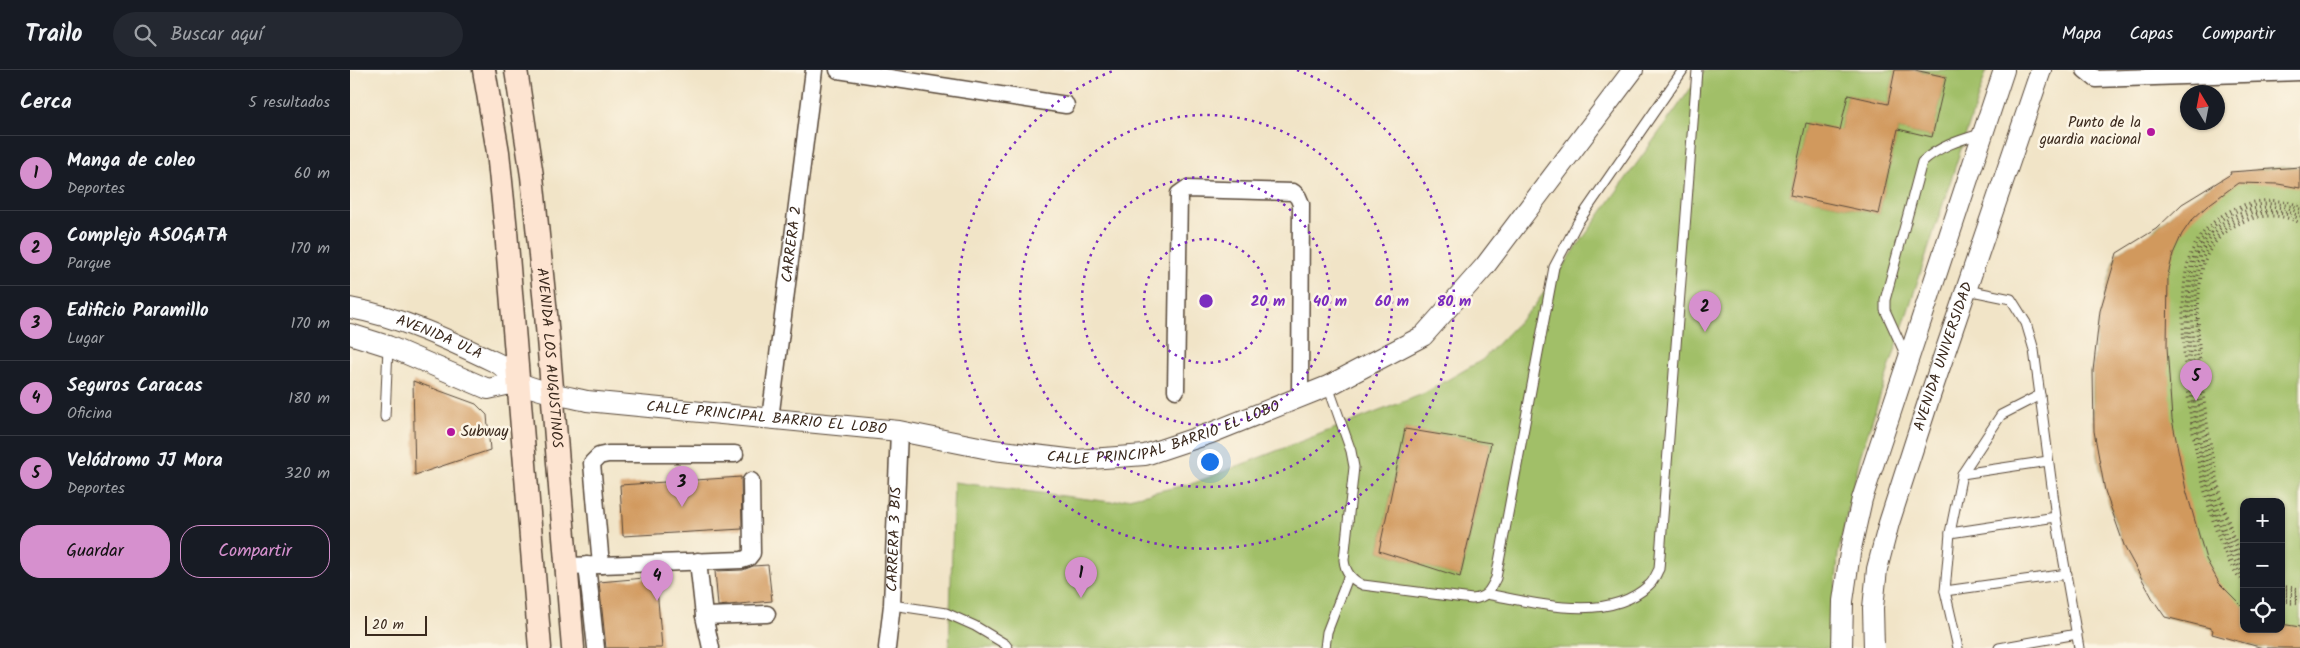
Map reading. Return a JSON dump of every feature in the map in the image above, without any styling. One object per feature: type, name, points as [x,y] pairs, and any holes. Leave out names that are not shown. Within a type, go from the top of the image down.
[{"type":"main road","points":[[484,70],[498,152],[519,382],[540,648]]},
{"type":"main road","name":"AVENIDA LOS AUGUSTINOS","points":[[516,70],[532,176],[552,393],[585,565],[574,648]]},
{"type":"street","name":"CARRERA 2","points":[[770,419],[814,70]]},
{"type":"street","points":[[838,70],[1066,105]]},
{"type":"street","name":"CALLE PRINCIPAL BARRIO EL LOBO","points":[[552,393],[587,401],[899,431],[994,450],[1076,460],[1145,455],[1211,433],[1328,386],[1423,336],[1485,266],[1633,70]]},
{"type":"street","points":[[1842,648],[1843,601],[1850,553],[1862,499],[2004,70]]},
{"type":"street","name":"AVENIDA UNIVERSIDAD","points":[[1874,648],[1873,608],[1877,569],[1910,457],[2041,70]]},
{"type":"street","points":[[2085,70],[2096,79],[2300,72]]},
{"type":"street","points":[[1176,390],[1179,194],[1186,189],[1293,192],[1301,204],[1300,397]]},
{"type":"street","name":"AVENIDA ULA","points":[[350,308],[367,311],[431,333],[500,364],[519,382],[552,393]]},
{"type":"street","name":"AVENIDA ULA","points":[[350,334],[388,346],[488,389],[519,382]]},
{"type":"street","name":"CARRERA 3 BIS","points":[[887,648],[892,605],[899,431]]},
{"type":"street","points":[[596,648],[585,565],[592,462],[599,456],[608,454],[735,454]]},
{"type":"street","points":[[585,565],[742,560],[748,558],[752,553],[751,481]]},
{"type":"street","points":[[698,561],[704,616],[712,648]]},
{"type":"street","points":[[704,616],[767,614]]},
{"type":"lane","points":[[1328,386],[1351,451],[1354,467],[1344,560],[1344,567],[1349,575],[1354,581],[1363,585],[1472,599],[1481,598],[1488,594],[1496,578],[1554,267],[1578,222],[1683,70]]},
{"type":"lane","points":[[1488,594],[1554,608],[1596,607],[1632,598],[1650,584],[1659,569],[1698,70]]},
{"type":"lane","points":[[1907,359],[1885,310],[1885,300],[1922,162],[1950,143],[1984,133]]},
{"type":"lane","points":[[1967,290],[2011,299],[2026,323],[2034,350],[2056,517],[2079,648]]},
{"type":"lane","points":[[385,417],[388,346]]},
{"type":"lane","points":[[1958,648],[1945,591],[1950,533],[1962,474],[2001,415],[2040,395]]},
{"type":"lane","points":[[1962,474],[2048,461]]},
{"type":"lane","points":[[1950,533],[2056,517]]},
{"type":"lane","points":[[1945,591],[2067,574]]},
{"type":"lane","points":[[1325,648],[1327,632],[1349,575]]},
{"type":"lane","points":[[892,605],[946,613],[975,626],[1005,644],[1008,648]]},
{"type":"lane","points":[[1998,648],[2077,634]]},
{"type":"path","points":[[2240,567],[2226,555],[2213,517],[2197,449],[2190,405],[2186,344],[2188,271],[2194,250],[2203,235],[2229,212],[2250,204],[2267,202],[2288,204],[2300,215]]},
{"type":"path","points":[[2240,564],[2229,549],[2213,499],[2202,448],[2194,396],[2190,344],[2193,272],[2205,241],[2218,226],[2235,215],[2267,207],[2283,208],[2300,215]]},
{"type":"path","points":[[2240,561],[2224,514],[2208,447],[2198,361],[2198,276],[2203,258],[2210,245],[2225,228],[2235,222],[2249,216],[2267,213],[2300,215]]},
{"type":"path","points":[[2240,555],[2220,480],[2207,412],[2201,344],[2203,276],[2208,257],[2214,247],[2225,234],[2237,226],[2253,219],[2267,217],[2285,219],[2300,215]]},
{"type":"path","points":[[2285,595],[2300,597]]},
{"type":"path","points":[[2285,595],[2300,597]]},
{"type":"green space","points":[[1704,70],[1895,70],[1888,104],[1848,95],[1840,130],[1806,123],[1790,195],[1879,214],[1898,129],[1932,137],[1946,77],[1915,70],[1987,70],[1860,457],[1838,554],[1832,648],[949,648],[954,482],[1111,502],[1194,483],[1423,394],[1482,360],[1535,305]],"holes":[[[1405,429],[1491,443],[1460,577],[1379,551]]]},
{"type":"green space","points":[[2278,167],[2300,167],[2300,648],[2261,648],[2235,640],[2210,628],[2165,617],[2139,575],[2119,531],[2104,487],[2096,441],[2093,395],[2095,348],[2103,301],[2117,253],[2148,235],[2204,190],[2221,181],[2257,170]]},
{"type":"building","points":[[1895,70],[1915,70],[1946,77],[1932,137],[1898,129],[1879,214],[1790,195],[1806,123],[1840,130],[1848,95],[1888,104]]},
{"type":"building","points":[[2300,167],[2300,188],[2278,184],[2238,183],[2207,206],[2191,221],[2182,234],[2173,254],[2168,275],[2167,347],[2172,419],[2186,490],[2206,559],[2219,583],[2240,604],[2240,633],[2285,633],[2285,625],[2300,627],[2300,648],[2263,648],[2212,634],[2213,630],[2210,628],[2165,617],[2125,548],[2105,491],[2094,431],[2093,371],[2100,311],[2117,253],[2156,229],[2182,204],[2231,174],[2230,172]]},
{"type":"building","name":"Subway","points":[[413,381],[476,404],[487,415],[490,450],[415,475]]},
{"type":"building","points":[[1405,429],[1491,443],[1460,577],[1379,551]]},
{"type":"building","points":[[741,477],[742,529],[623,536],[620,485]]},
{"type":"building","points":[[768,565],[772,601],[718,606],[715,571],[743,570],[753,566]]},
{"type":"building","points":[[656,577],[662,648],[606,648],[599,582]]},
{"type":"place","name":"Punto de la guardia nacional","points":[[2151,132]]},
{"type":"place","name":"Complejo ASOGATA","points":[[1705,332]]},
{"type":"place","name":"Velódromo JJ Mora","points":[[2196,401]]},
{"type":"place","name":"Subway","points":[[451,432]]},
{"type":"place","name":"Edificio Paramillo","points":[[682,507]]},
{"type":"place","name":"Manga de coleo","points":[[1081,598]]},
{"type":"place","name":"Seguros Caracas","points":[[657,601]]}]
